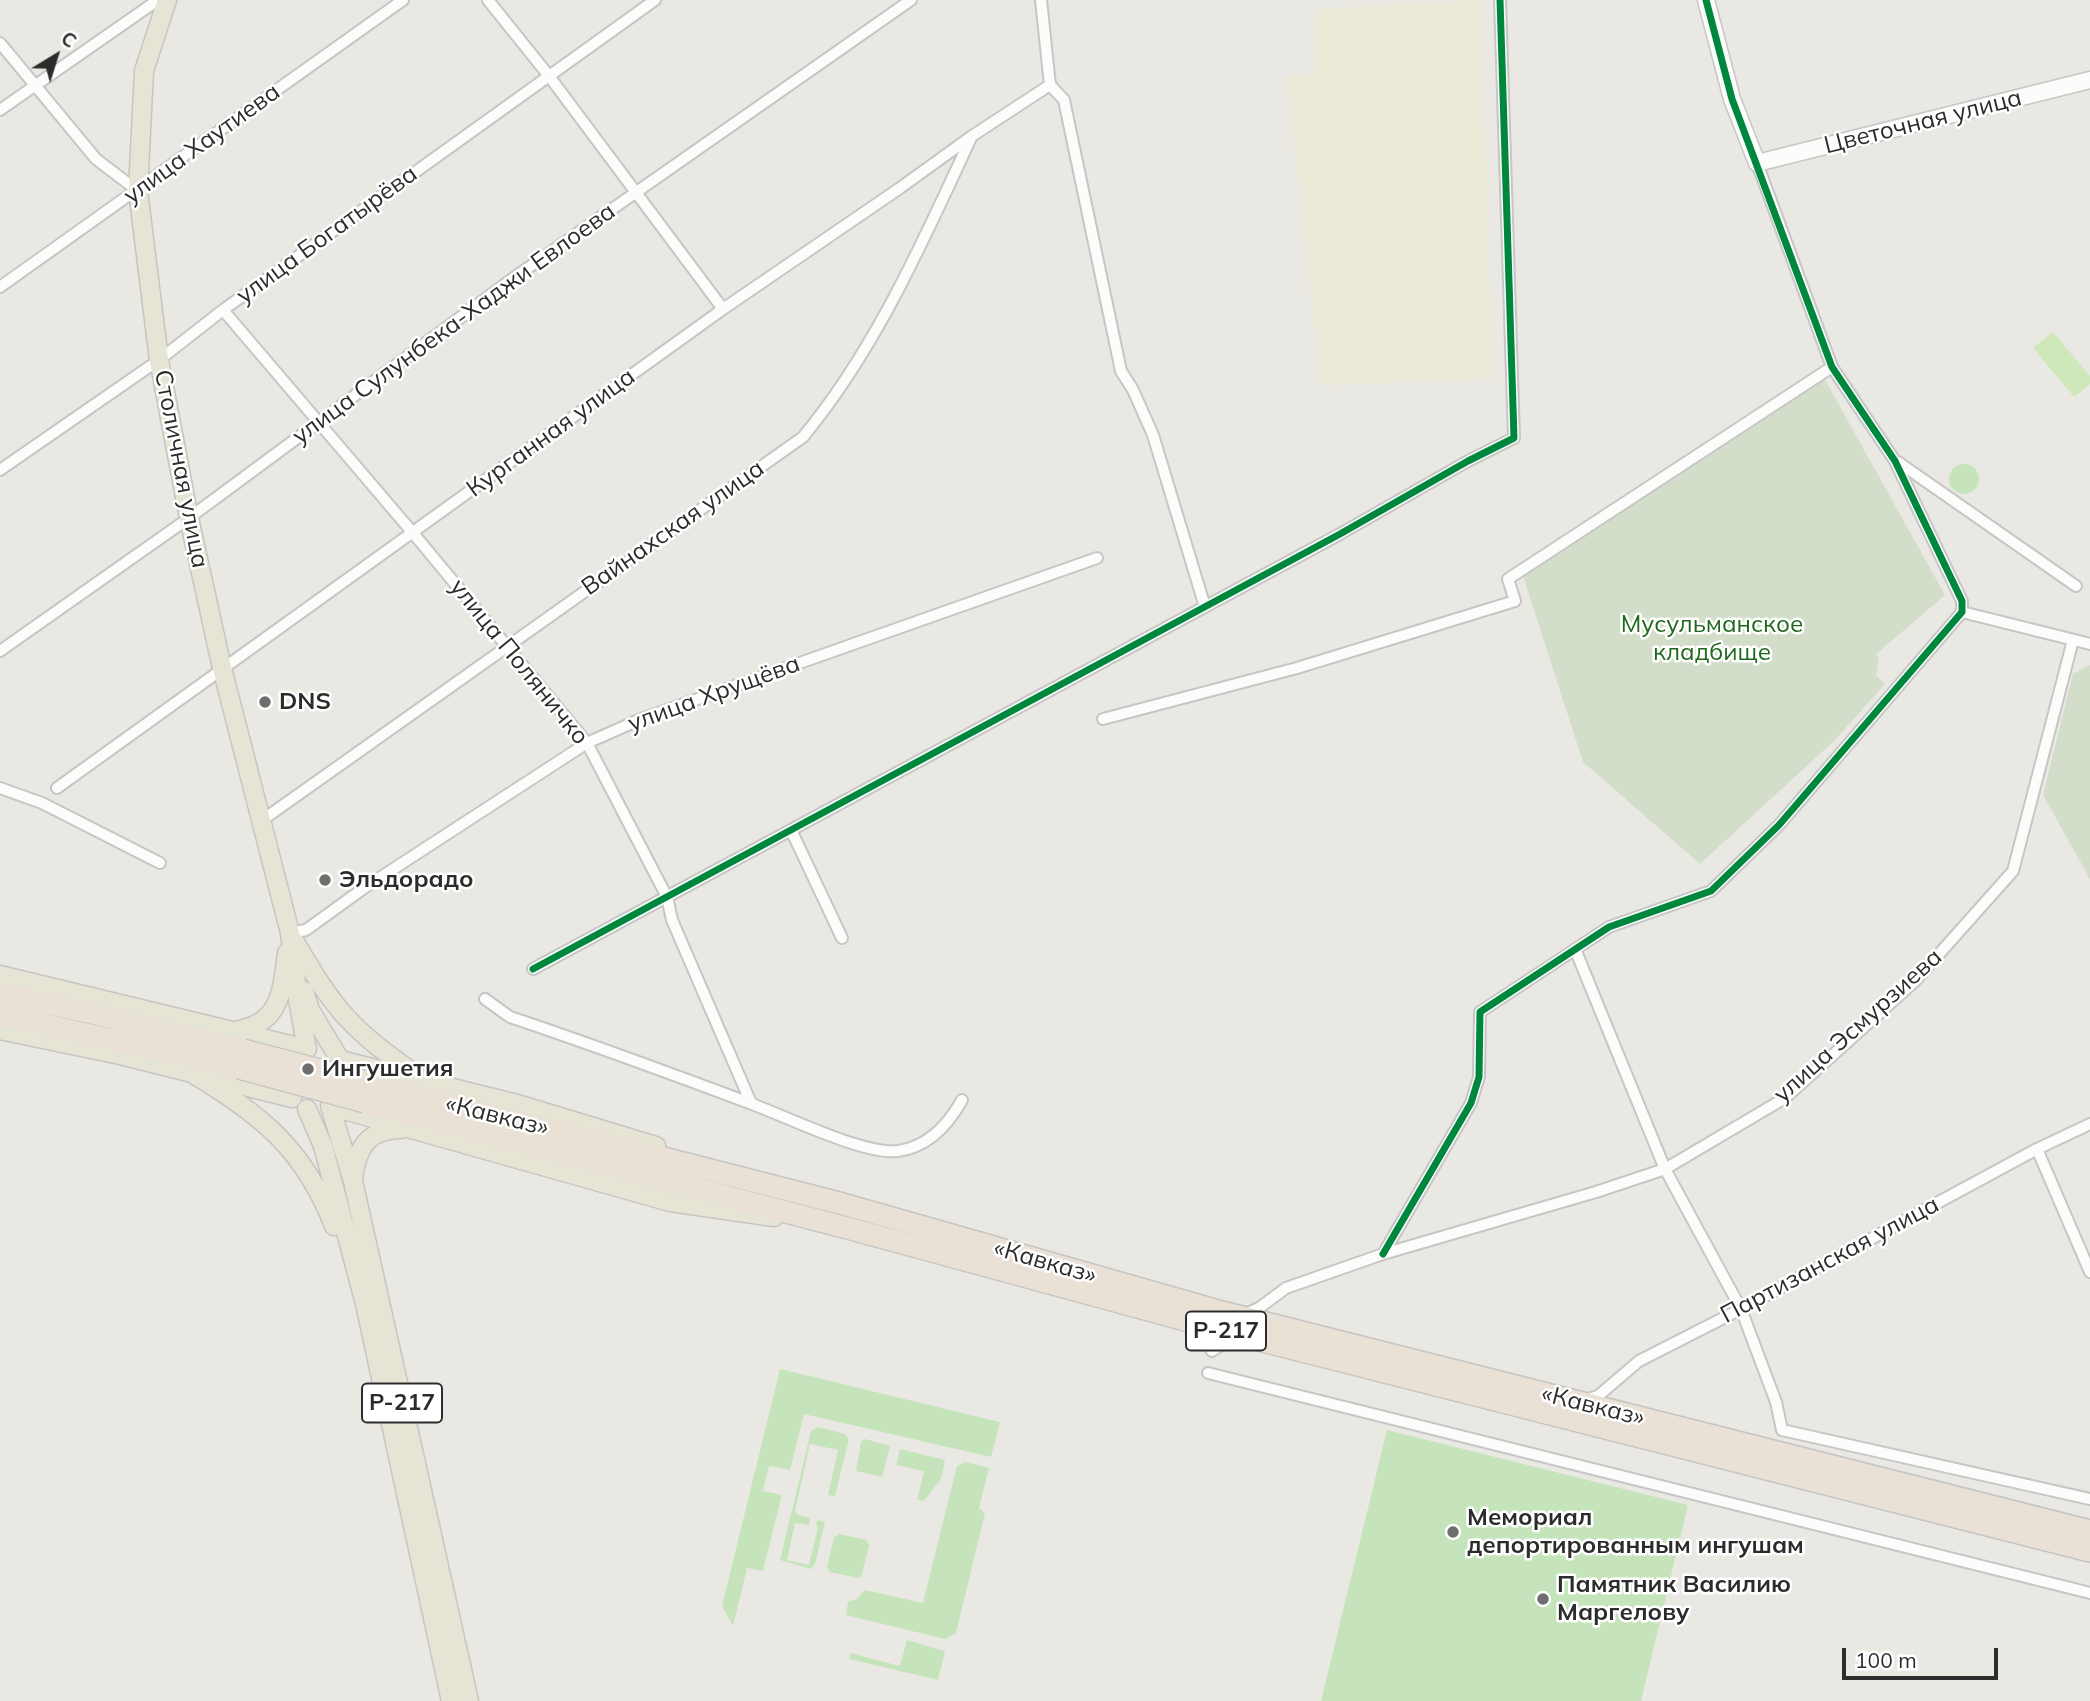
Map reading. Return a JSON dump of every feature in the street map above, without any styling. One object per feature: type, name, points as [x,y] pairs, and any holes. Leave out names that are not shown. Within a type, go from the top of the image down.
[{"type":"highway","name":"«Кавказ»","points":[[0,994],[92,1013],[241,1059],[1255,1339],[2090,1551]]},
{"type":"highway","name":"«Кавказ»","points":[[0,1015],[241,1059]]},
{"type":"highway","name":"«Кавказ»","points":[[367,1093],[843,1204],[1239,1317],[2090,1531]]},
{"type":"main road","name":"Столичная улица","points":[[167,0],[144,71],[138,191],[159,360],[189,518],[222,668],[290,933]]},
{"type":"main road","points":[[290,933],[310,1010],[345,1070],[343,1094],[330,1106],[318,1110],[299,1104],[286,1088],[286,1070],[296,1055],[307,1049]]},
{"type":"main road","points":[[230,1031],[245,1029],[258,1023],[281,998],[290,933]]},
{"type":"main road","name":"Р-217","points":[[290,933],[314,975],[348,1019],[383,1051],[425,1082]]},
{"type":"main road","points":[[294,953],[298,1000],[307,1049]]},
{"type":"main road","points":[[0,975],[307,1049],[325,1050],[340,1060]]},
{"type":"main road","name":"Р-217","points":[[0,1030],[190,1072],[299,1104],[323,1146],[365,1304],[451,1701]]},
{"type":"main road","name":"Р-217","points":[[340,1060],[521,1105],[843,1204]]},
{"type":"main road","name":"Р-217","points":[[190,1072],[248,1109],[279,1136],[305,1168],[326,1205],[365,1304]]},
{"type":"main road","name":"Р-217","points":[[330,1106],[670,1202],[851,1229]]},
{"type":"main road","name":"Р-217","points":[[330,1106],[352,1181],[469,1701]]},
{"type":"main road","name":"Р-217","points":[[352,1181],[362,1146],[372,1136],[385,1129],[408,1128]]},
{"type":"street","points":[[0,110],[158,0]]},
{"type":"street","name":"улица Хаутиева","points":[[0,287],[403,0]]},
{"type":"street","points":[[488,0],[549,76],[723,309]]},
{"type":"street","name":"улица Богатырёва","points":[[0,470],[159,360],[223,310],[655,0]]},
{"type":"street","name":"улица Сулунбека-Хаджи Евлоева","points":[[0,651],[189,518],[515,277],[911,0]]},
{"type":"street","points":[[1041,0],[1050,85],[1064,100],[1121,371],[1133,390],[1153,435],[1205,607]]},
{"type":"street","points":[[533,968],[1514,438],[1500,0]]},
{"type":"street","points":[[1383,1254],[1471,1103],[1479,1076],[1480,1012],[1609,927],[1712,891],[1779,825],[1962,612],[1962,601],[1895,461],[1832,367],[1732,99],[1706,0]]},
{"type":"street","points":[[0,43],[96,159],[138,191]]},
{"type":"street","name":"Цветочная улица","points":[[1757,163],[2090,80]]},
{"type":"street","name":"Курганная улица","points":[[57,788],[723,309],[1050,85]]},
{"type":"street","name":"Вайнахская улица","points":[[261,821],[803,438],[833,401],[910,270],[972,136]]},
{"type":"street","name":"улица Поляничко","points":[[223,310],[587,743],[667,897],[672,920],[751,1103]]},
{"type":"street","points":[[1104,719],[1297,668],[1515,601],[1508,579],[1832,367]]},
{"type":"street","points":[[1895,461],[2076,586]]},
{"type":"street","name":"улица Хрущёва","points":[[290,933],[306,930],[364,888],[587,743],[641,719],[1097,558]]},
{"type":"street","points":[[1962,612],[2090,644]]},
{"type":"street","name":"улица Эсмурзиева","points":[[1239,1317],[1286,1289],[1383,1254],[1596,1192],[1665,1169],[1785,1098],[1915,981],[2013,871],[2073,640]]},
{"type":"street","points":[[0,788],[42,803],[160,863]]},
{"type":"street","points":[[791,830],[842,938]]},
{"type":"street","points":[[1575,949],[1665,1169],[1741,1309],[1776,1402],[1782,1430],[2051,1488],[2090,1499]]},
{"type":"street","points":[[485,999],[510,1017],[751,1103],[871,1150],[899,1151],[929,1140],[951,1119],[962,1100]]},
{"type":"street","name":"Партизанская улица","points":[[1576,1402],[1598,1396],[1639,1361],[2037,1149],[2090,1124]]},
{"type":"street","points":[[2037,1149],[2090,1272]]},
{"type":"street","points":[[1270,1300],[1274,1326]]},
{"type":"street","points":[[1208,1373],[2090,1593]]},
{"type":"street","points":[[1618,1377],[1611,1398],[1616,1407],[1631,1416]]},
{"type":"shaded area","points":[[1481,0],[1492,379],[1321,385],[1287,77],[1315,74],[1315,9]]},
{"type":"green space","points":[[2053,332],[2090,376],[2090,384],[2074,397],[2033,348]]},
{"type":"green space","name":"Мусульманское кладбище","points":[[1824,378],[1945,595],[1876,654],[1879,657],[1876,675],[1885,684],[1835,740],[1700,864],[1583,762],[1523,576]]},
{"type":"green space","points":[[1964,464],[1975,468],[1979,479],[1975,490],[1964,494],[1953,490],[1949,479],[1953,468]]},
{"type":"green space","points":[[2090,665],[2090,879],[2043,795],[2073,674]]},
{"type":"green space","points":[[780,1369],[1000,1422],[991,1457],[804,1414],[790,1470],[769,1466],[763,1491],[782,1495],[763,1571],[747,1568],[733,1626],[722,1606]]},
{"type":"green space","points":[[818,1427],[845,1434],[849,1439],[835,1496],[828,1495],[838,1450],[810,1444],[795,1511],[798,1515],[810,1518],[809,1525],[795,1523],[787,1560],[809,1565],[817,1520],[825,1522],[815,1564],[811,1569],[780,1560],[811,1431]]},
{"type":"green space","points":[[1387,1430],[1688,1505],[1641,1701],[1321,1701]]},
{"type":"green space","points":[[865,1439],[890,1446],[882,1477],[856,1471],[861,1442]]},
{"type":"green space","points":[[900,1449],[945,1460],[941,1479],[924,1501],[917,1500],[924,1471],[896,1465]]},
{"type":"green space","points":[[965,1462],[989,1468],[979,1508],[985,1513],[956,1633],[945,1639],[846,1615],[848,1602],[857,1599],[865,1590],[923,1603],[957,1466]]},
{"type":"green space","points":[[839,1534],[866,1540],[869,1545],[859,1578],[830,1572],[827,1567],[834,1538]]},
{"type":"green space","points":[[907,1640],[945,1651],[938,1680],[849,1659],[850,1653],[900,1666]]},
{"type":"cycle path","points":[[533,969],[1514,438],[1500,0]]},
{"type":"cycle path","points":[[1383,1254],[1471,1103],[1479,1077],[1480,1012],[1609,927],[1711,891],[1779,825],[1962,612],[1962,601],[1895,461],[1832,367],[1732,99],[1706,0]]},
{"type":"place","name":"DNS","points":[[265,702]]},
{"type":"place","name":"Эльдорадо","points":[[325,880]]},
{"type":"place","name":"Ингушетия","points":[[308,1069]]},
{"type":"place","name":"Мемориал депортированным ингушам","points":[[1453,1532]]},
{"type":"place","name":"Памятник Василию Маргелову","points":[[1543,1599]]}]
